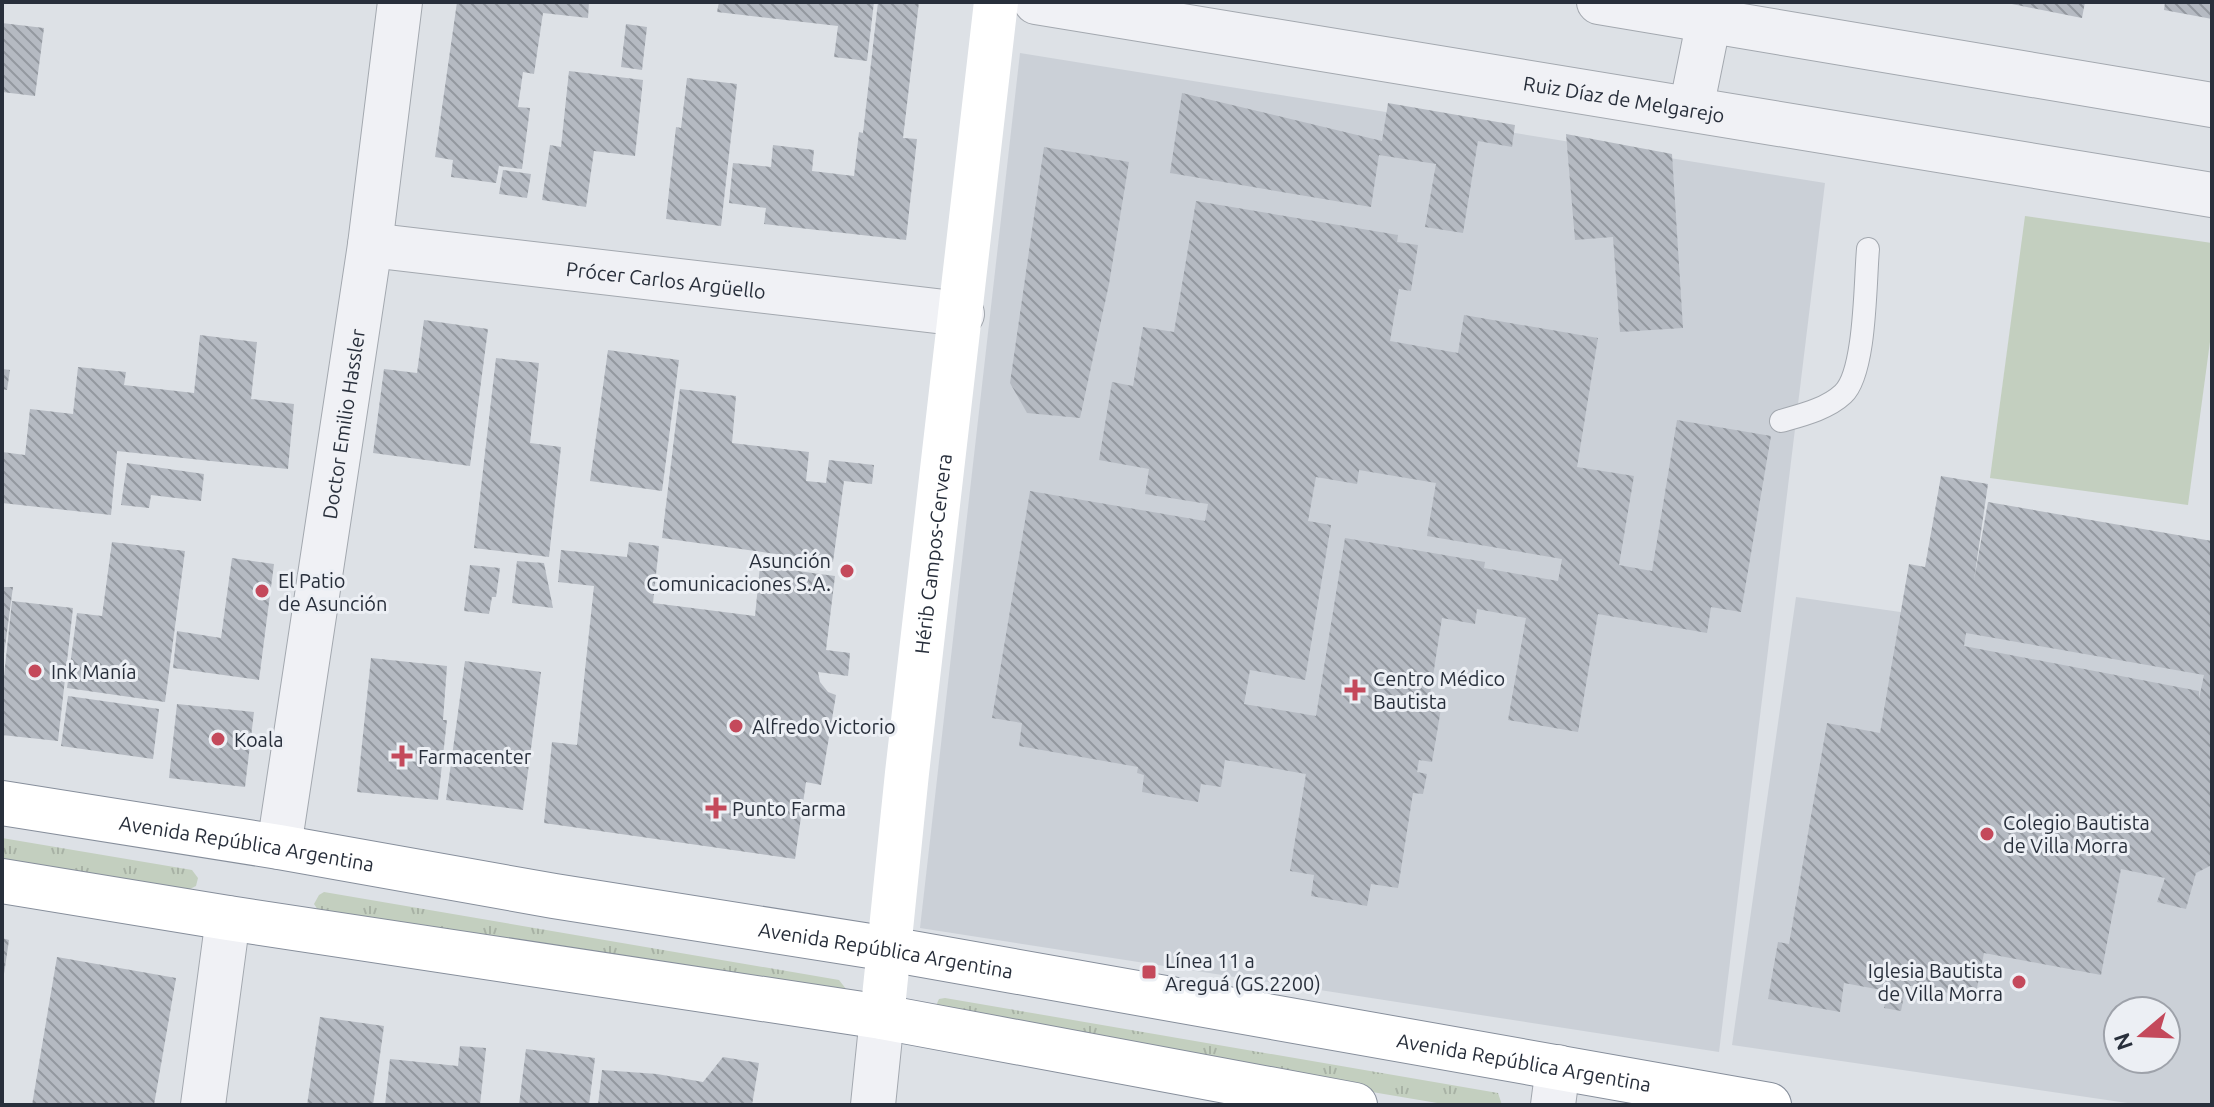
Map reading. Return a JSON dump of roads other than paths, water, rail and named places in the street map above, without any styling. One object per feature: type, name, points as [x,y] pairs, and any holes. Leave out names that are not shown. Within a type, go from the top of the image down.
[{"type":"main road","name":"Hérib Campos-Cervera","points":[[882,1017],[996,2]]},
{"type":"main road","name":"Avenida República Argentina","points":[[2,803],[889,949],[1556,1086],[1769,1105]]},
{"type":"main road","points":[[2,881],[882,1017],[1355,1105]]},
{"type":"street","name":"Doctor Emilio Hassler","points":[[279,847],[370,245],[400,2]]},
{"type":"street","name":"Ruiz Díaz de Melgarejo","points":[[1036,2],[2212,195]]},
{"type":"street","points":[[1599,2],[2212,105]]},
{"type":"street","points":[[1691,109],[1709,20]]},
{"type":"street","name":"Prócer Carlos Argüello","points":[[370,245],[962,314]]},
{"type":"street","points":[[203,1105],[228,918]]},
{"type":"street","name":"Hérib Campos-Cervera","points":[[873,1105],[882,1017]]},
{"type":"lane","points":[[1781,421],[1819,409],[1844,393],[1855,376],[1868,249]]},
{"type":"place","name":"Asunción Comunicaciones S.A.","points":[[847,571]]},
{"type":"place","name":"El Patio de Asunción","points":[[262,591]]},
{"type":"place","name":"Ink Manía","points":[[35,671]]},
{"type":"place","name":"Centro Médico Bautista","points":[[1355,690]]},
{"type":"place","name":"Alfredo Victorio","points":[[736,726]]},
{"type":"place","name":"Koala","points":[[218,739]]},
{"type":"place","name":"Farmacenter","points":[[402,756]]},
{"type":"place","name":"Punto Farma","points":[[716,808]]},
{"type":"place","name":"Colegio Bautista de Villa Morra","points":[[1987,834]]},
{"type":"place","name":"Línea 11 a Areguá (GS.2200)","points":[[1149,972]]},
{"type":"place","name":"Iglesia Bautista de Villa Morra","points":[[2019,982]]}]
